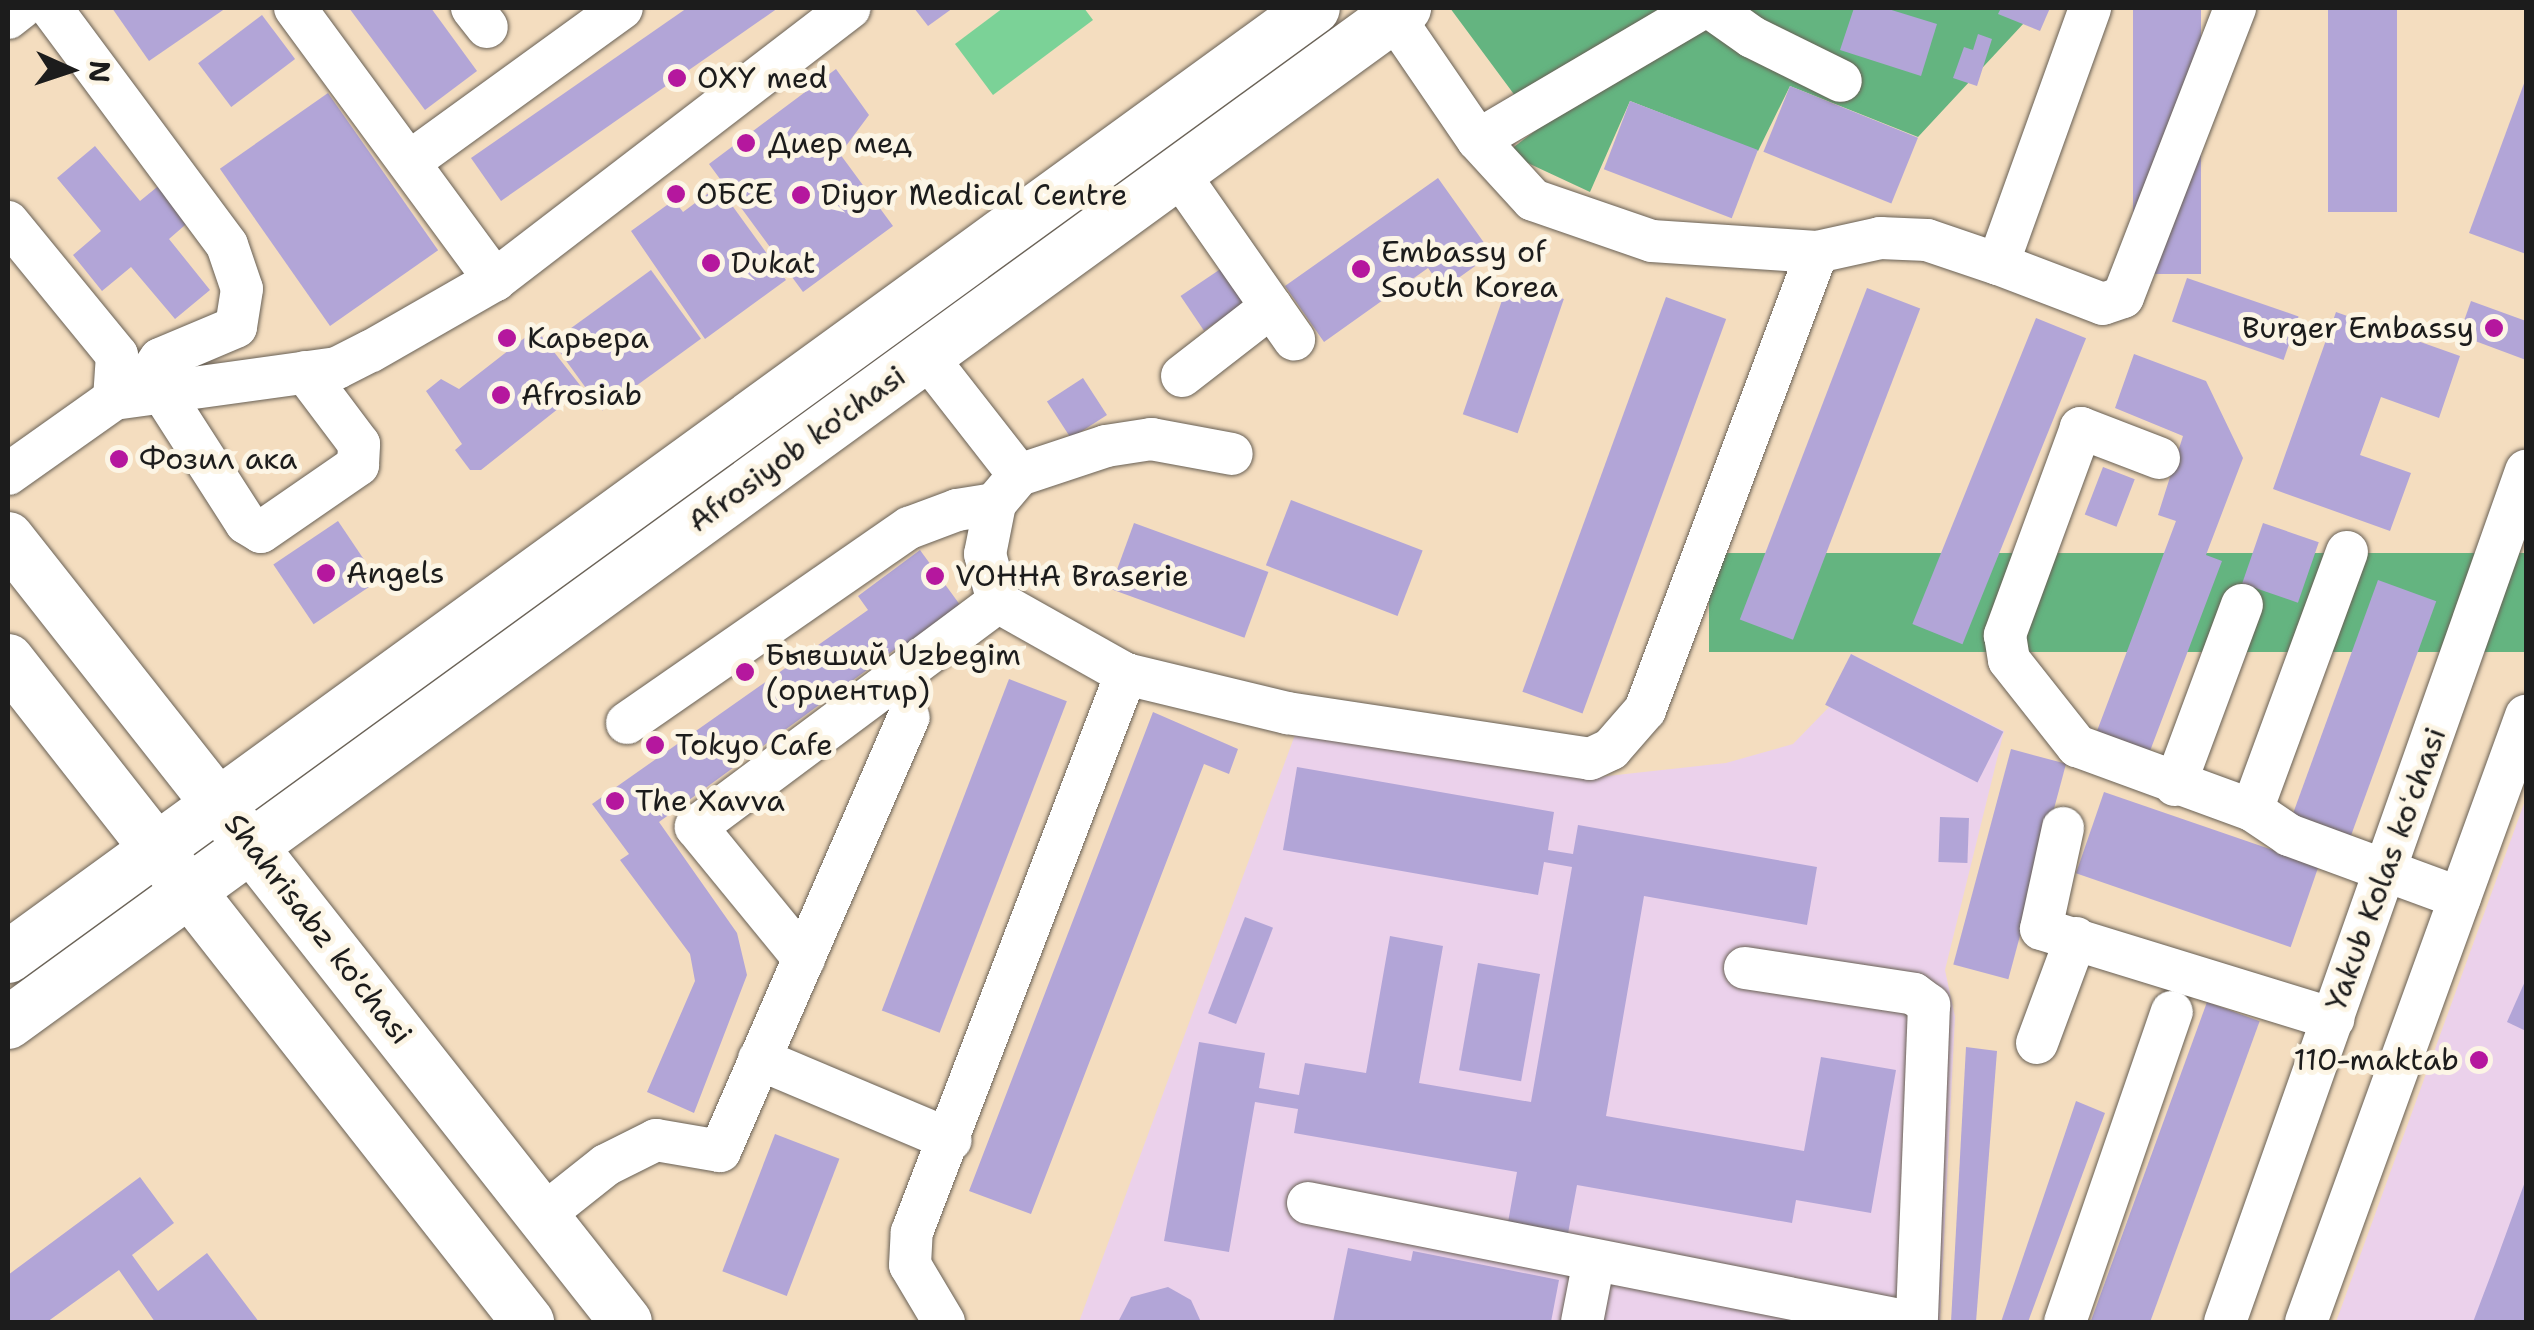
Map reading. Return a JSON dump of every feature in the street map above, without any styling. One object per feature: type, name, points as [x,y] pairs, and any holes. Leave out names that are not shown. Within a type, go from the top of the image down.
[{"type":"main road","name":"Afrosiyob ko'chasi","points":[[8,957],[1314,8]]},
{"type":"main road","name":"Afrosiyob ko'chasi","points":[[8,1023],[1399,12]]},
{"type":"main road","name":"Shahrisabz ko'chasi","points":[[8,538],[626,1322]]},
{"type":"main road","points":[[8,660],[528,1322]]},
{"type":"street","points":[[8,18],[21,8]]},
{"type":"street","points":[[8,474],[137,393],[160,359],[236,328],[242,289],[227,245],[51,8]]},
{"type":"street","points":[[296,8],[412,160],[494,280]]},
{"type":"street","points":[[412,160],[622,8]]},
{"type":"street","points":[[137,393],[337,368],[494,280],[850,8]]},
{"type":"street","points":[[1478,140],[1702,8]]},
{"type":"street","points":[[1711,8],[1752,37],[1842,82]]},
{"type":"street","points":[[1998,264],[2090,8]]},
{"type":"street","points":[[1399,12],[1478,140],[1533,200],[1643,238],[1817,252],[1880,238],[1927,240],[2103,304],[2123,297],[2235,8]]},
{"type":"street","points":[[1178,174],[1282,324],[1182,376]]},
{"type":"street","points":[[8,222],[116,356],[137,393],[246,523],[261,532],[358,466],[359,444],[305,372]]},
{"type":"street","points":[[1007,490],[985,554],[998,602],[1126,674],[1287,713],[1590,759],[1611,749],[1645,710],[1817,252]]},
{"type":"street","points":[[926,356],[1007,490]]},
{"type":"street","points":[[2159,458],[2081,428],[2006,635],[2009,660],[2077,746],[2252,810],[2289,835],[2460,898]]},
{"type":"street","points":[[627,723],[909,528],[1106,446],[1151,440],[1232,454]]},
{"type":"street","name":"Yakub Kolas koʻchasi","points":[[2224,1322],[2526,472]]},
{"type":"street","points":[[2252,810],[2347,552]]},
{"type":"street","points":[[804,958],[696,827],[998,602]]},
{"type":"street","points":[[2176,785],[2242,606]]},
{"type":"street","points":[[944,1322],[910,1265],[912,1232],[951,1140],[1126,674]]},
{"type":"street","points":[[2306,1322],[2526,716]]},
{"type":"street","points":[[542,1216],[606,1165],[656,1140],[720,1150],[910,717]]},
{"type":"street","points":[[2063,828],[2041,929],[2332,1019]]},
{"type":"street","points":[[2036,1044],[2076,938]]},
{"type":"street","points":[[1308,1203],[1895,1321],[1930,1005],[1914,994],[1745,968]]},
{"type":"street","points":[[2064,1322],[2172,1012]]},
{"type":"street","points":[[759,1059],[951,1140]]},
{"type":"street","points":[[1582,1322],[1594,1260]]},
{"type":"shaded area","points":[[1851,654],[2004,731],[1945,970],[1955,1017],[1940,1322],[1079,1322],[1296,732],[1589,778],[1726,763],[1793,744],[1829,707]]},
{"type":"shaded area","name":"110-maktab","points":[[2526,798],[2526,1322],[2336,1322]]},
{"type":"green space","points":[[1003,8],[1084,8],[1093,20],[993,95],[955,44]]},
{"type":"green space","points":[[1450,8],[2038,8],[1918,137],[1790,86],[1758,151],[1630,101],[1590,192],[1506,153],[1539,128]]},
{"type":"green space","points":[[1709,553],[2526,553],[2526,652],[1709,652]]},
{"type":"building","points":[[112,8],[226,8],[149,61]]},
{"type":"building","points":[[349,8],[431,8],[477,71],[425,110]]},
{"type":"building","points":[[687,8],[778,8],[501,201],[471,158]]},
{"type":"building","points":[[914,8],[953,8],[928,26]]},
{"type":"building","points":[[1854,8],[1885,8],[1937,24],[1921,76],[1840,50]]},
{"type":"building","points":[[2001,8],[2050,8],[2040,31],[1998,14]]},
{"type":"building","points":[[2133,8],[2201,8],[2201,274],[2133,274]]},
{"type":"building","points":[[2328,8],[2397,8],[2397,212],[2328,212]]},
{"type":"building","points":[[262,15],[295,59],[231,107],[198,63]]},
{"type":"building","points":[[1978,34],[1992,39],[1977,86],[1953,78],[1964,47],[1973,50]]},
{"type":"building","name":"Diyor Medical Centre","points":[[836,69],[869,115],[840,154],[893,226],[803,292],[709,164]]},
{"type":"building","points":[[2526,78],[2526,254],[2469,233]]},
{"type":"building","points":[[1790,86],[1918,138],[1891,204],[1763,152]]},
{"type":"building","points":[[328,93],[438,250],[330,326],[220,169]]},
{"type":"building","points":[[1630,101],[1758,150],[1732,218],[1604,169]]},
{"type":"building","points":[[95,146],[140,201],[162,183],[192,219],[169,239],[210,290],[175,319],[131,267],[102,291],[73,255],[101,231],[57,178]]},
{"type":"building","points":[[1438,178],[1492,254],[1443,289],[1428,268],[1324,342],[1285,286]]},
{"type":"building","name":"Dukat","points":[[718,186],[786,280],[705,339],[631,231],[674,200],[683,212]]},
{"type":"building","points":[[1222,268],[1245,303],[1204,331],[1181,296]]},
{"type":"building","points":[[651,270],[701,339],[602,410],[552,342]]},
{"type":"building","points":[[2187,278],[2299,316],[2284,360],[2172,321]]},
{"type":"building","points":[[1509,280],[1564,299],[1518,433],[1463,414]]},
{"type":"building","points":[[1867,288],[1920,308],[1793,640],[1740,619]]},
{"type":"building","points":[[1666,297],[1726,319],[1582,714],[1522,692]]},
{"type":"building","name":"Burger Embassy","points":[[2471,301],[2526,321],[2526,360],[2459,335]]},
{"type":"building","points":[[2336,312],[2460,356],[2439,418],[2381,397],[2360,455],[2411,473],[2390,531],[2273,489]]},
{"type":"building","points":[[2036,318],[2086,338],[1962,644],[1912,624]]},
{"type":"building","name":"Afrosiab","points":[[536,329],[583,389],[481,470],[470,470],[455,450],[462,444],[426,391],[441,379],[459,389]]},
{"type":"building","points":[[2134,354],[2206,381],[2243,458],[2206,555],[2222,561],[2150,751],[2097,731],[2176,521],[2158,515],[2183,436],[2115,408]]},
{"type":"building","points":[[1083,378],[1107,415],[1071,438],[1047,401]]},
{"type":"building","points":[[2103,467],[2135,479],[2116,527],[2085,515]]},
{"type":"building","points":[[1291,500],[1423,551],[1398,616],[1266,565]]},
{"type":"building","name":"Angels","points":[[338,521],[378,581],[314,624],[273,565]]},
{"type":"building","points":[[1134,523],[1268,572],[1244,638],[1110,589]]},
{"type":"building","points":[[2263,523],[2319,542],[2298,603],[2242,584]]},
{"type":"building","points":[[920,550],[963,609],[902,655],[897,648],[659,822],[737,933],[747,975],[694,1113],[647,1092],[695,981],[690,954],[620,860],[629,854],[592,804],[868,610],[858,596]]},
{"type":"building","points":[[2378,580],[2436,601],[2349,840],[2291,819]]},
{"type":"building","points":[[1851,654],[2003,732],[1977,782],[1825,705]]},
{"type":"building","points":[[1009,679],[1067,701],[940,1033],[882,1010]]},
{"type":"building","points":[[1153,712],[1238,749],[1229,774],[1204,764],[1031,1214],[969,1191]]},
{"type":"building","points":[[2011,749],[2066,764],[2008,979],[1953,964]]},
{"type":"building","points":[[1297,767],[1554,812],[1548,850],[1573,854],[1578,825],[1817,867],[1807,925],[1644,896],[1606,1116],[1804,1151],[1821,1057],[1896,1070],[1871,1213],[1796,1200],[1792,1223],[1577,1185],[1567,1239],[1507,1228],[1517,1172],[1294,1133],[1298,1109],[1255,1102],[1229,1252],[1164,1241],[1199,1042],[1265,1053],[1259,1088],[1299,1095],[1305,1063],[1366,1073],[1390,936],[1443,946],[1419,1083],[1531,1102],[1572,867],[1544,862],[1538,895],[1283,850]]},
{"type":"building","points":[[2104,792],[2319,866],[2291,947],[2076,873]]},
{"type":"building","points":[[1940,817],[1969,818],[1967,863],[1938,862]]},
{"type":"building","points":[[1245,917],[1273,928],[1236,1024],[1208,1013]]},
{"type":"building","points":[[1478,963],[1540,974],[1521,1081],[1459,1070]]},
{"type":"building","points":[[2526,979],[2526,1031],[2507,1022]]},
{"type":"building","points":[[2207,1002],[2260,1021],[2150,1322],[2091,1321]]},
{"type":"building","points":[[1966,1047],[1997,1051],[1976,1322],[1951,1322]]},
{"type":"building","points":[[2076,1101],[2105,1113],[2028,1322],[2001,1322]]},
{"type":"building","points":[[775,1134],[839,1159],[787,1296],[722,1271]]},
{"type":"building","points":[[140,1177],[174,1223],[132,1255],[158,1291],[207,1253],[259,1322],[155,1322],[119,1270],[47,1322],[8,1322],[8,1275]]},
{"type":"building","points":[[2526,1179],[2526,1322],[2473,1322],[2495,1264]]},
{"type":"building","points":[[1348,1248],[1411,1261],[1413,1251],[1559,1280],[1551,1322],[1333,1322]]},
{"type":"building","points":[[1168,1287],[1191,1300],[1201,1322],[1118,1322],[1131,1297]]},
{"type":"place","name":"OXY med","points":[[677,78]]},
{"type":"place","name":"Диер мед","points":[[746,143]]},
{"type":"place","name":"ОБСЕ","points":[[676,194]]},
{"type":"place","name":"Diyor Medical Centre","points":[[801,195]]},
{"type":"place","name":"Dukat","points":[[711,263]]},
{"type":"place","name":"Embassy of South Korea","points":[[1361,269]]},
{"type":"place","name":"Burger Embassy","points":[[2494,328]]},
{"type":"place","name":"Карьера","points":[[507,338]]},
{"type":"place","name":"Afrosiab","points":[[501,395]]},
{"type":"place","name":"Фозил ака","points":[[119,459]]},
{"type":"place","name":"Angels","points":[[326,573]]},
{"type":"place","name":"VOHHA Braserie","points":[[935,576]]},
{"type":"place","name":"Бывший Uzbegim (ориентир)","points":[[745,672]]},
{"type":"place","name":"Tokyo Cafe","points":[[655,745]]},
{"type":"place","name":"The Xavva","points":[[615,801]]},
{"type":"place","name":"110-maktab","points":[[2479,1060]]}]
